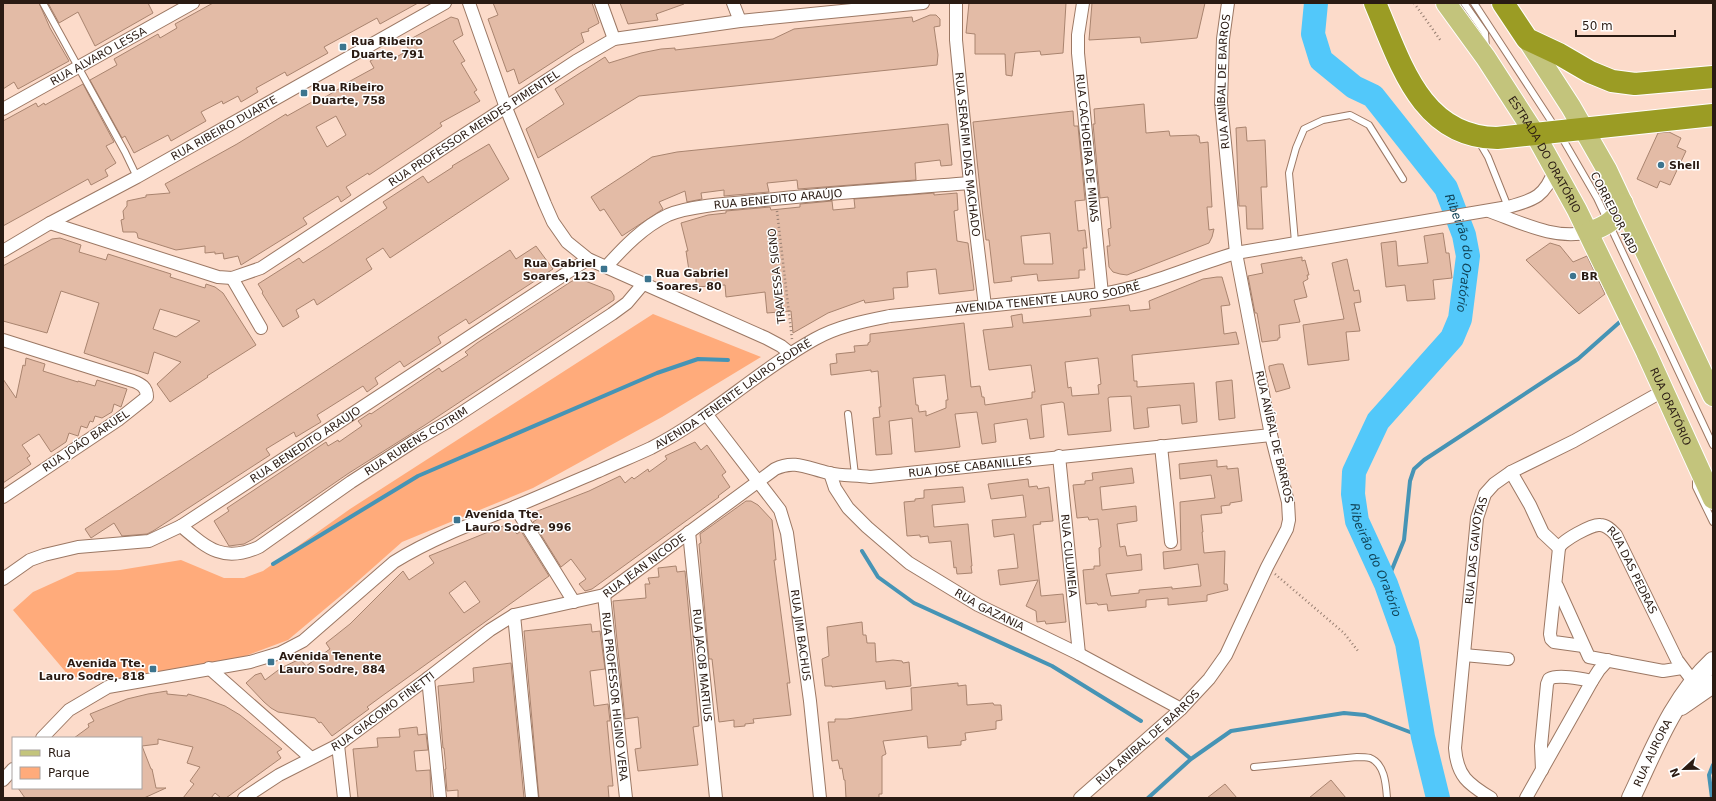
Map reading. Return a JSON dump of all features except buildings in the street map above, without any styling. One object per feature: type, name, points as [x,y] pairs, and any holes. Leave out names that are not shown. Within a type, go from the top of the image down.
[{"type":"highway","points":[[1375,3],[1406,75],[1416,94],[1442,120],[1454,127],[1489,142],[1558,130],[1713,115]]},
{"type":"highway","points":[[1503,3],[1527,39],[1559,54],[1590,72],[1623,84],[1645,84],[1713,76]]},
{"type":"main road","name":"ESTRADA DO ORATÓRIO","points":[[1446,3],[1486,58],[1535,134],[1589,232],[1628,314]]},
{"type":"main road","points":[[1527,39],[1584,128],[1623,203],[1713,396]]},
{"type":"main road","points":[[1589,232],[1609,223],[1620,212],[1623,203]]},
{"type":"main road","name":"RUA ORATÓRIO","points":[[1628,314],[1713,499]]},
{"type":"street","name":"RUA ALVARO LESSA","points":[[3,109],[194,3]]},
{"type":"street","name":"RUA RIBEIRO DUARTE","points":[[3,251],[50,223],[137,177],[445,3]]},
{"type":"street","points":[[469,3],[506,108],[536,184],[553,222],[567,242],[588,258],[606,268],[766,338],[792,353]]},
{"type":"street","points":[[601,3],[614,39]]},
{"type":"street","points":[[733,3],[740,21]]},
{"type":"street","name":"RUA PROFESSOR MENDES PIMENTEL","points":[[50,223],[155,255],[218,277],[232,278],[261,268],[576,61],[614,39],[859,6],[923,3]]},
{"type":"street","name":"RUA SERAFIM DIAS MACHADO","points":[[956,3],[956,40],[970,183],[985,306]]},
{"type":"street","name":"RUA CACHOEIRA DE MINAS","points":[[1083,3],[1078,35],[1078,53],[1102,294]]},
{"type":"street","name":"RUA ANÍBAL DE BARROS","points":[[1080,798],[1181,709],[1209,679],[1226,656],[1267,567],[1287,529],[1290,511],[1271,435],[1236,252],[1221,103],[1223,39],[1228,3]]},
{"type":"street","name":"AVENIDA TENENTE LAURO SODRÉ","points":[[43,737],[70,710],[108,687],[250,662],[280,653],[303,641],[394,562],[446,533],[515,507],[650,449],[678,434],[707,415],[792,353],[816,338],[859,322],[890,316],[1102,294],[1126,290],[1152,283],[1236,252],[1508,207],[1536,198],[1547,186],[1555,170]]},
{"type":"street","name":"RUA BENEDITO ARAÚJO","points":[[606,268],[625,245],[655,222],[670,214],[685,210],[776,198],[970,183]]},
{"type":"street","name":"AVENIDA TENENTE LAURO SODRÉ","points":[[1482,211],[1561,235],[1579,235],[1589,232]]},
{"type":"street","name":"RUA BENEDITO ARAÚJO","points":[[3,579],[24,564],[44,555],[78,547],[149,541],[181,526],[588,258]]},
{"type":"street","points":[[232,278],[261,328]]},
{"type":"street","name":"RUA RUBENS COTRIM","points":[[181,526],[207,546],[223,554],[247,552],[259,546],[351,482],[416,440],[450,421],[612,314],[627,303],[644,284]]},
{"type":"street","name":"RUA JOÃO BARUEL","points":[[3,496],[118,420],[147,397],[147,391],[142,384],[133,380],[5,342]]},
{"type":"street","name":"RUA DAS GAIVOTAS","points":[[1491,798],[1471,786],[1461,774],[1456,760],[1456,740],[1477,518],[1485,494],[1494,484],[1512,472],[1574,441],[1663,391]]},
{"type":"street","points":[[707,415],[759,481]]},
{"type":"street","name":"RUA JOSÉ CABANILLES","points":[[759,481],[784,464],[807,466],[830,473],[870,477],[1271,435]]},
{"type":"street","points":[[1161,446],[1170,542]]},
{"type":"street","name":"RUA CULUMEIA","points":[[1059,456],[1079,654]]},
{"type":"street","points":[[1512,472],[1543,533],[1559,548],[1550,634],[1551,639],[1554,642],[1583,646]]},
{"type":"street","name":"RUA GAZANIA","points":[[830,473],[835,488],[848,508],[867,527],[909,563],[978,605],[1079,654],[1181,709]]},
{"type":"street","name":"RUA JEAN NICODE","points":[[514,615],[604,596],[759,481]]},
{"type":"street","name":"RUA JIM BACHUS","points":[[759,481],[780,510],[787,533],[810,701],[820,798]]},
{"type":"street","points":[[515,507],[574,602]]},
{"type":"street","name":"RUA DAS PEDRAS","points":[[1559,548],[1562,543],[1595,526],[1601,525],[1608,527],[1616,535],[1682,668],[1703,686]]},
{"type":"street","name":"RUA JACOB MARTIUS","points":[[689,532],[716,798]]},
{"type":"street","points":[[1556,583],[1589,657],[1593,659],[1608,660],[1662,670],[1682,668]]},
{"type":"street","name":"RUA PROFESSOR HIGINO VERA","points":[[604,596],[626,798]]},
{"type":"street","points":[[514,615],[532,798]]},
{"type":"street","name":"RUA GIACOMO FINETTI","points":[[244,798],[279,775],[338,745],[490,630],[514,615]]},
{"type":"street","points":[[1464,655],[1508,659]]},
{"type":"street","points":[[1526,798],[1592,681],[1608,660]]},
{"type":"street","name":"RUA AURORA","points":[[1631,798],[1666,723],[1676,709],[1703,686],[1713,661]]},
{"type":"street","points":[[209,668],[311,758]]},
{"type":"street","points":[[1542,770],[1541,746],[1547,684],[1549,679],[1552,677],[1559,677],[1592,681]]},
{"type":"street","points":[[428,678],[440,798]]},
{"type":"street","points":[[338,745],[344,798]]},
{"type":"street","points":[[3,780],[12,770]]},
{"type":"lane","points":[[43,3],[125,152],[137,177]]},
{"type":"lane","points":[[1464,3],[1485,33],[1486,58]]},
{"type":"lane","name":"CORREDOR ABD","points":[[1474,3],[1558,130],[1594,192],[1713,445]]},
{"type":"lane","points":[[1295,242],[1289,173],[1296,148],[1304,129],[1323,120],[1350,115],[1369,125],[1403,179]]},
{"type":"lane","points":[[1489,142],[1488,157],[1508,207]]},
{"type":"lane","points":[[1488,157],[1489,142]]},
{"type":"lane","points":[[848,414],[855,475]]},
{"type":"lane","points":[[1697,464],[1695,484],[1713,522]]},
{"type":"lane","points":[[1254,767],[1357,757],[1371,758],[1382,770],[1386,784],[1387,798]]},
{"type":"path","points":[[1414,3],[1441,41]]},
{"type":"path","name":"TRAVESSA SIGNO","points":[[776,198],[792,353]]},
{"type":"path","points":[[1267,567],[1344,633],[1358,651]]},
{"type":"green space","points":[[653,314],[761,357],[662,417],[533,488],[402,542],[288,640],[227,663],[141,679],[70,677],[13,610],[33,592],[77,572],[120,570],[181,560],[224,578],[244,578],[263,571],[350,509]]},
{"type":"waterway","name":"Ribeirão do Oratório","points":[[1316,3],[1313,34],[1321,60],[1354,87],[1373,96],[1446,188],[1464,235],[1468,256],[1460,319],[1452,338],[1378,421],[1354,472],[1353,494],[1357,521],[1386,584],[1407,643],[1423,737],[1438,798]]},
{"type":"waterway","points":[[1386,584],[1404,540],[1410,481],[1414,469],[1424,460],[1578,359],[1622,320]]},
{"type":"waterway","points":[[273,564],[418,476],[657,373],[698,359],[728,360]]},
{"type":"waterway","points":[[862,551],[878,577],[914,603],[1052,666],[1141,721]]},
{"type":"waterway","points":[[1148,798],[1191,759],[1231,731],[1344,713],[1365,715],[1423,737]]},
{"type":"waterway","points":[[1167,739],[1191,759]]},
{"type":"waterway","points":[[1712,798],[1709,775],[1713,765]]},
{"type":"place","name":"Rua Ribeiro Duarte, 791","points":[[343,47]]},
{"type":"place","name":"Rua Ribeiro Duarte, 758","points":[[304,93]]},
{"type":"place","name":"Shell","points":[[1661,165]]},
{"type":"place","name":"Rua Gabriel Soares, 123","points":[[604,269]]},
{"type":"place","name":"BR","points":[[1573,276]]},
{"type":"place","name":"Rua Gabriel Soares, 80","points":[[648,279]]},
{"type":"place","name":"Avenida Tte. Lauro Sodre, 996","points":[[457,520]]},
{"type":"place","name":"Avenida Tenente Lauro Sodre, 884","points":[[271,662]]},
{"type":"place","name":"Avenida Tte. Lauro Sodre, 818","points":[[153,669]]}]
